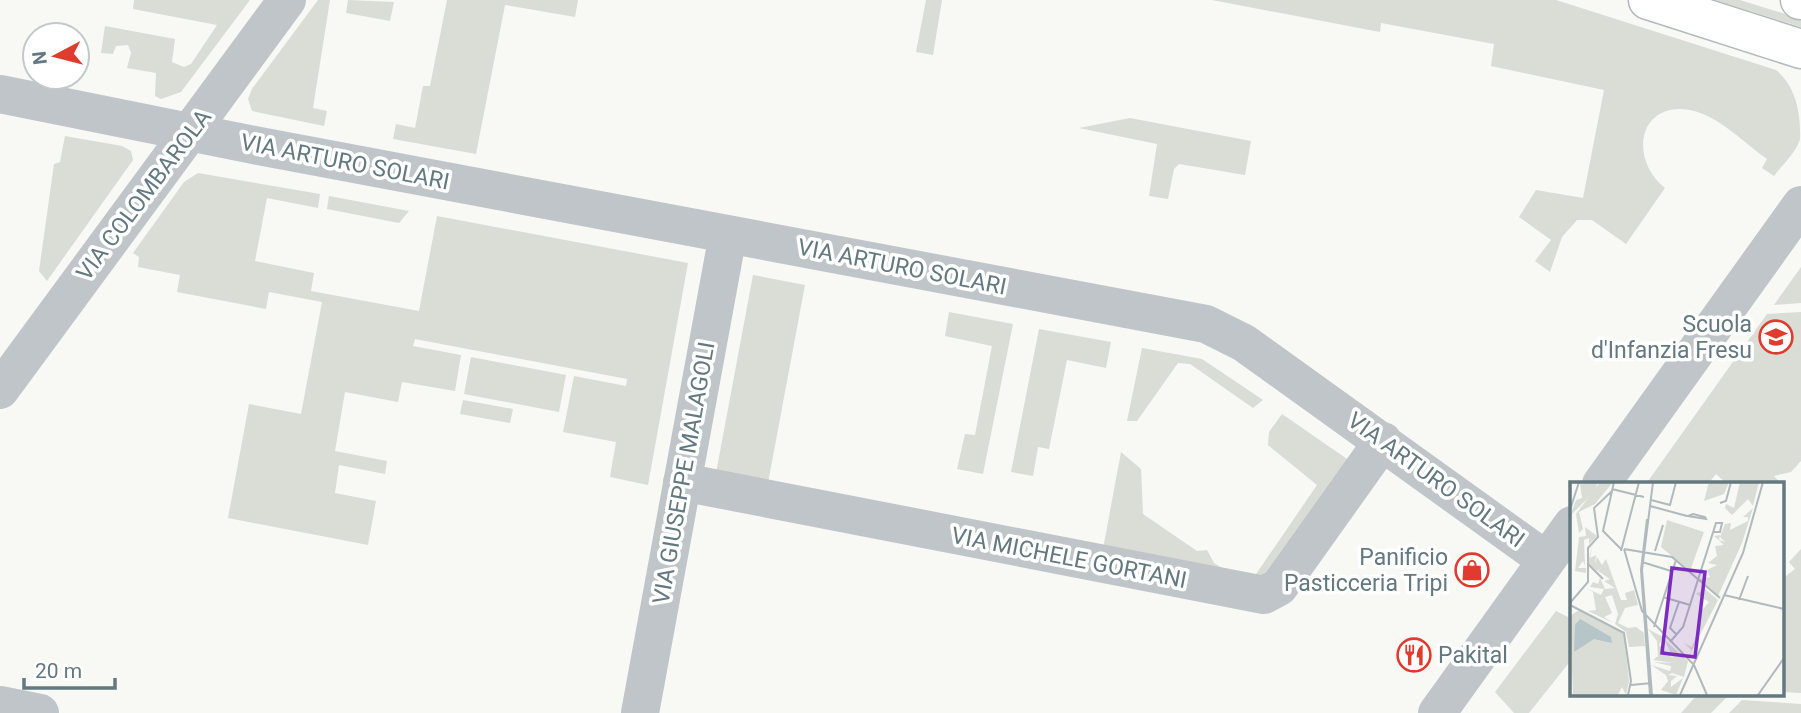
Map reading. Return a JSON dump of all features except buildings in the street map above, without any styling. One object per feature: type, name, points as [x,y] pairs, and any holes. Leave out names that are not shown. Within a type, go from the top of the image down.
[{"type":"main road","points":[[1648,0],[1801,49]]},
{"type":"street","name":"VIA COLOMBAROLA","points":[[0,390],[287,0]]},
{"type":"street","name":"VIA ARTURO SOLARI","points":[[0,94],[1206,324],[1244,343],[1546,560]]},
{"type":"street","points":[[1602,482],[1801,205]]},
{"type":"street","name":"VIA GIUSEPPE MALAGOLI","points":[[640,713],[728,234]]},
{"type":"street","name":"VIA MICHELE GORTANI","points":[[682,482],[1264,594],[1279,587],[1383,441]]},
{"type":"street","points":[[1437,713],[1570,528]]},
{"type":"street","points":[[0,705],[40,713]]},
{"type":"shaded area","points":[[134,0],[250,0],[181,92],[161,99],[155,96],[156,73],[127,68],[131,53],[128,45],[116,46],[113,54],[101,53],[105,26],[175,39],[172,62],[184,67],[191,64],[217,25],[133,9]]},
{"type":"shaded area","points":[[318,0],[330,0],[313,108],[327,111],[324,126],[252,111],[248,99],[252,89]]},
{"type":"shaded area","points":[[348,0],[394,2],[390,21],[346,13]]},
{"type":"shaded area","points":[[447,0],[578,0],[575,17],[505,5],[476,154],[393,139],[396,124],[415,128],[423,86],[430,86]]},
{"type":"shaded area","points":[[926,0],[942,0],[933,55],[916,52]]},
{"type":"shaded area","points":[[1212,0],[1556,0],[1776,70],[1793,92],[1800,139],[1774,176],[1762,168],[1767,159],[1711,118],[1690,110],[1673,110],[1659,114],[1644,134],[1643,148],[1653,176],[1665,188],[1626,244],[1592,220],[1577,220],[1562,237],[1550,272],[1535,261],[1551,240],[1519,217],[1536,190],[1583,198],[1604,90],[1491,66],[1494,44],[1381,23],[1380,32]]},
{"type":"shaded area","points":[[1715,0],[1740,0],[1801,19],[1801,27]]},
{"type":"shaded area","points":[[1130,118],[1251,141],[1245,175],[1179,164],[1174,169],[1168,199],[1149,196],[1157,144],[1079,128]]},
{"type":"shaded area","points":[[65,136],[122,146],[131,151],[133,160],[47,281],[39,271],[54,164],[60,162]]},
{"type":"shaded area","points":[[198,173],[320,194],[318,208],[267,198],[255,261],[314,273],[311,291],[419,311],[437,216],[688,263],[648,485],[610,477],[616,442],[563,432],[574,376],[626,386],[627,379],[415,339],[413,346],[461,355],[455,391],[402,382],[398,402],[345,392],[335,451],[387,461],[385,474],[339,465],[335,493],[376,501],[368,545],[228,518],[249,404],[301,414],[322,302],[269,292],[266,309],[177,292],[180,275],[138,267],[139,257],[133,253],[184,182]]},
{"type":"shaded area","points":[[329,196],[409,211],[399,223],[327,209]]},
{"type":"shaded area","points":[[1801,267],[1801,303],[1774,305]]},
{"type":"shaded area","points":[[753,275],[805,285],[768,483],[716,473]]},
{"type":"shaded area","points":[[949,312],[1013,324],[983,474],[957,469],[965,434],[975,435],[992,346],[945,336]]},
{"type":"shaded area","points":[[1801,312],[1801,461],[1791,472],[1774,476],[1780,482],[1725,482],[1716,474],[1710,482],[1647,482],[1767,314]]},
{"type":"shaded area","points":[[1039,329],[1111,342],[1106,368],[1067,360],[1049,449],[1038,447],[1033,476],[1011,472]]},
{"type":"shaded area","points":[[1142,348],[1202,359],[1263,400],[1253,408],[1190,364],[1178,363],[1137,421],[1127,421]]},
{"type":"shaded area","points":[[471,357],[566,375],[559,412],[464,394]]},
{"type":"shaded area","points":[[463,400],[513,409],[510,423],[460,414]]},
{"type":"shaded area","points":[[1282,414],[1350,461],[1268,579],[1254,577],[1317,485],[1268,445],[1269,432]]},
{"type":"shaded area","points":[[1121,452],[1141,469],[1143,514],[1197,551],[1207,550],[1214,563],[1225,570],[1103,549]]},
{"type":"shaded area","points":[[1801,549],[1801,693],[1784,692],[1784,577],[1795,569],[1789,562]]},
{"type":"shaded area","points":[[1556,611],[1570,618],[1570,662],[1529,713],[1514,713],[1495,692]]},
{"type":"shaded area","points":[[1696,696],[1728,696],[1711,713],[1681,713]]},
{"type":"shaded area","points":[[1742,700],[1801,704],[1801,713],[1729,713]]},
{"type":"place","name":"Scuola d'Infanzia Fresu","points":[[1776,337]]},
{"type":"place","name":"Panificio Pasticceria Tripi","points":[[1472,570]]},
{"type":"place","name":"Pakital","points":[[1414,655]]}]
